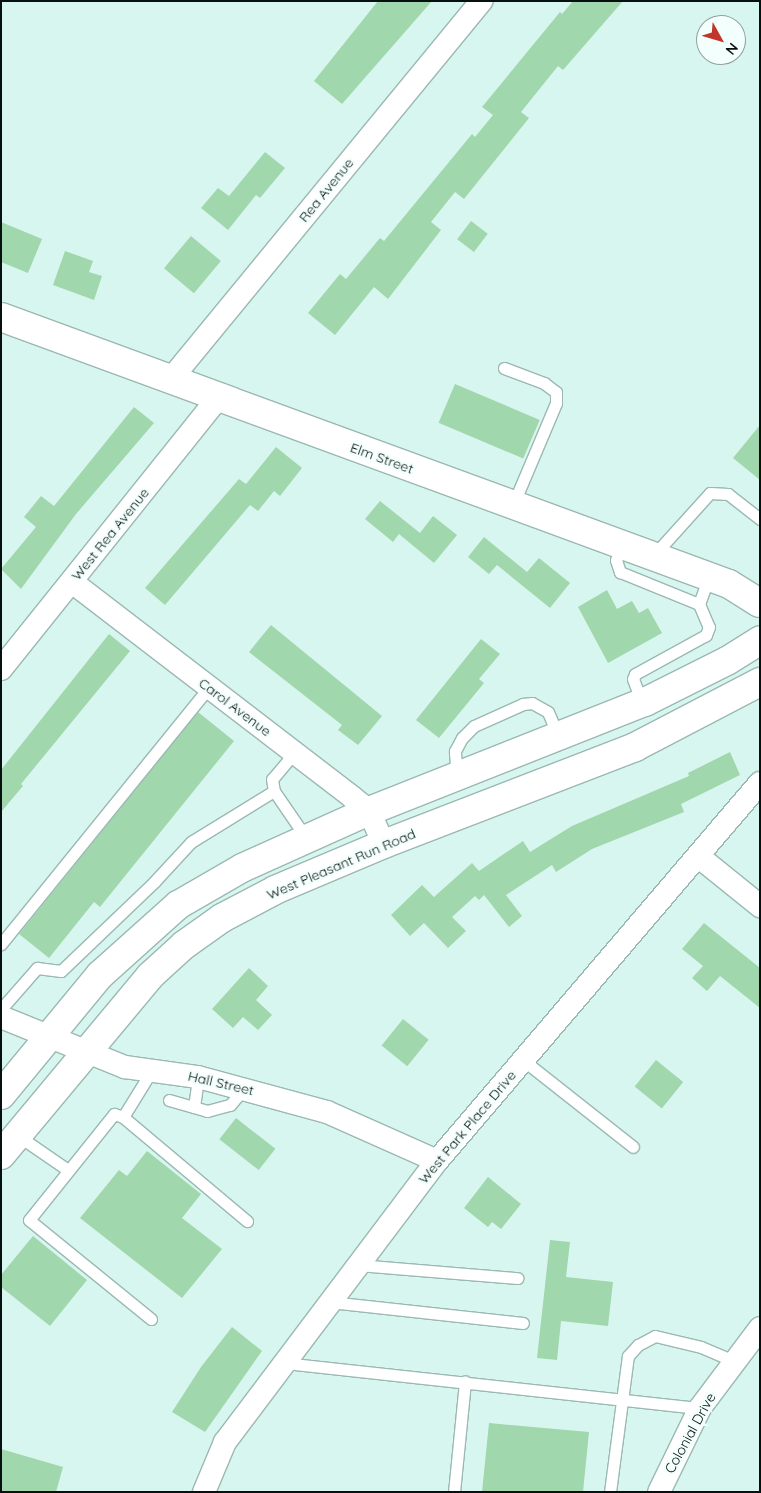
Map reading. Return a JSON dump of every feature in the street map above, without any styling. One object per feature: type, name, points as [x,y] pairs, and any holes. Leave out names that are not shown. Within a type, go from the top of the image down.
[{"type":"main road","name":"Elm Street","points":[[1,317],[729,584],[760,603]]},
{"type":"main road","points":[[1,1096],[100,976],[178,905],[242,868],[369,811],[642,703],[727,661],[760,640]]},
{"type":"main road","name":"West Pleasant Run Road","points":[[9,1145],[150,976],[184,945],[222,918],[275,890],[384,844],[635,747],[760,682]]},
{"type":"street","name":"Rea Avenue","points":[[171,379],[482,1]]},
{"type":"street","name":"West Rea Avenue","points":[[1,669],[218,398]]},
{"type":"street","name":"Carol Avenue","points":[[72,582],[295,752],[369,811],[384,844]]},
{"type":"street","name":"West Park Place Drive","points":[[204,1492],[225,1442],[437,1161],[760,783]]},
{"type":"street","points":[[698,856],[760,906]]},
{"type":"street","name":"Hall Street","points":[[1,1017],[48,1038],[125,1067],[198,1077],[245,1087],[327,1112],[437,1161]]},
{"type":"street","name":"Colonial Drive","points":[[659,1492],[700,1408],[760,1328]]},
{"type":"lane","points":[[504,368],[544,383],[556,392],[556,403],[513,505]]},
{"type":"lane","points":[[652,556],[710,493],[728,494],[760,519]]},
{"type":"lane","points":[[621,545],[616,560],[620,572],[699,604]]},
{"type":"lane","points":[[642,703],[633,679],[635,674],[706,635],[709,627],[699,604],[709,577]]},
{"type":"lane","points":[[1,944],[209,687]]},
{"type":"lane","points":[[457,776],[454,751],[462,738],[474,726],[523,704],[532,704],[548,712],[558,736]]},
{"type":"lane","points":[[295,752],[272,779],[274,791],[307,839]]},
{"type":"lane","points":[[1,1009],[37,968],[61,971],[154,882],[191,842],[274,791]]},
{"type":"lane","points":[[524,1060],[632,1147]]},
{"type":"lane","points":[[123,1116],[152,1070]]},
{"type":"lane","points":[[194,1107],[198,1077]]},
{"type":"lane","points":[[170,1100],[207,1111],[230,1105],[245,1087]]},
{"type":"lane","points":[[151,1319],[30,1220],[114,1114],[123,1116],[247,1221]]},
{"type":"lane","points":[[9,1145],[68,1170]]},
{"type":"lane","points":[[358,1265],[517,1278]]},
{"type":"lane","points":[[330,1302],[523,1323]]},
{"type":"lane","points":[[610,1492],[628,1356],[638,1345],[655,1336],[701,1346],[734,1361]]},
{"type":"lane","points":[[284,1362],[700,1408]]},
{"type":"lane","points":[[454,1492],[465,1382]]},
{"type":"building","points":[[378,1],[432,1],[342,104],[314,81]]},
{"type":"building","points":[[573,1],[623,1],[563,70],[558,66],[521,112],[529,118],[464,199],[455,192],[431,222],[441,230],[388,299],[374,287],[335,335],[308,313],[340,274],[346,279],[380,238],[384,241],[472,134],[475,137],[493,115],[482,107],[560,12],[562,14]]},
{"type":"building","points":[[265,152],[285,168],[260,198],[256,195],[228,230],[201,208],[218,188],[229,196]]},
{"type":"building","points":[[471,221],[488,234],[474,252],[457,239]]},
{"type":"building","points":[[1,222],[42,239],[28,273],[1,262]]},
{"type":"building","points":[[191,236],[221,261],[194,293],[164,268]]},
{"type":"building","points":[[65,251],[93,261],[89,272],[102,276],[94,300],[53,285]]},
{"type":"building","points":[[455,384],[540,420],[523,459],[439,423]]},
{"type":"building","points":[[134,407],[154,423],[76,514],[21,589],[1,569],[36,527],[24,517],[41,496],[54,506]]},
{"type":"building","points":[[760,425],[760,480],[733,458]]},
{"type":"building","points":[[276,447],[302,468],[280,496],[274,491],[258,511],[250,505],[165,605],[145,588],[239,479],[246,484]]},
{"type":"building","points":[[380,501],[420,533],[433,516],[457,535],[434,563],[399,534],[393,542],[365,519]]},
{"type":"building","points":[[484,537],[527,572],[539,558],[570,583],[550,608],[497,565],[489,574],[468,557]]},
{"type":"building","points":[[607,590],[617,609],[632,601],[639,613],[648,608],[662,633],[608,663],[578,607]]},
{"type":"building","points":[[271,625],[382,716],[358,745],[338,730],[342,725],[249,652]]},
{"type":"building","points":[[109,634],[130,651],[21,784],[23,786],[1,812],[1,770]]},
{"type":"building","points":[[481,639],[500,654],[479,679],[484,683],[439,738],[416,720]]},
{"type":"building","points":[[198,712],[234,741],[100,907],[94,902],[49,958],[19,934]]},
{"type":"building","points":[[730,752],[740,775],[681,804],[684,812],[592,849],[556,872],[552,865],[506,895],[522,916],[509,927],[484,895],[479,900],[475,896],[452,917],[466,931],[448,948],[424,923],[410,936],[391,915],[422,885],[434,897],[472,863],[479,871],[523,841],[530,852],[572,826],[689,776],[688,773]]},
{"type":"building","points":[[704,923],[760,968],[760,1008],[720,976],[707,991],[692,978],[703,966],[682,949]]},
{"type":"building","points":[[249,968],[268,986],[256,1000],[272,1015],[258,1030],[243,1017],[233,1028],[212,1009]]},
{"type":"building","points":[[403,1019],[429,1040],[407,1066],[382,1045]]},
{"type":"building","points":[[656,1060],[683,1082],[662,1108],[635,1086]]},
{"type":"building","points":[[236,1118],[275,1149],[259,1170],[219,1139]]},
{"type":"building","points":[[147,1151],[201,1194],[182,1218],[222,1249],[182,1298],[80,1218],[119,1170],[127,1176]]},
{"type":"building","points":[[488,1177],[521,1204],[501,1229],[492,1222],[488,1227],[464,1208]]},
{"type":"building","points":[[33,1236],[87,1280],[50,1326],[1,1287],[1,1275]]},
{"type":"building","points":[[550,1240],[570,1242],[566,1277],[613,1282],[608,1326],[561,1321],[557,1360],[537,1358]]},
{"type":"building","points":[[232,1327],[262,1351],[205,1432],[172,1412],[201,1367]]},
{"type":"building","points":[[489,1423],[589,1432],[583,1492],[482,1492]]},
{"type":"building","points":[[1,1449],[63,1467],[56,1492],[1,1492]]}]
